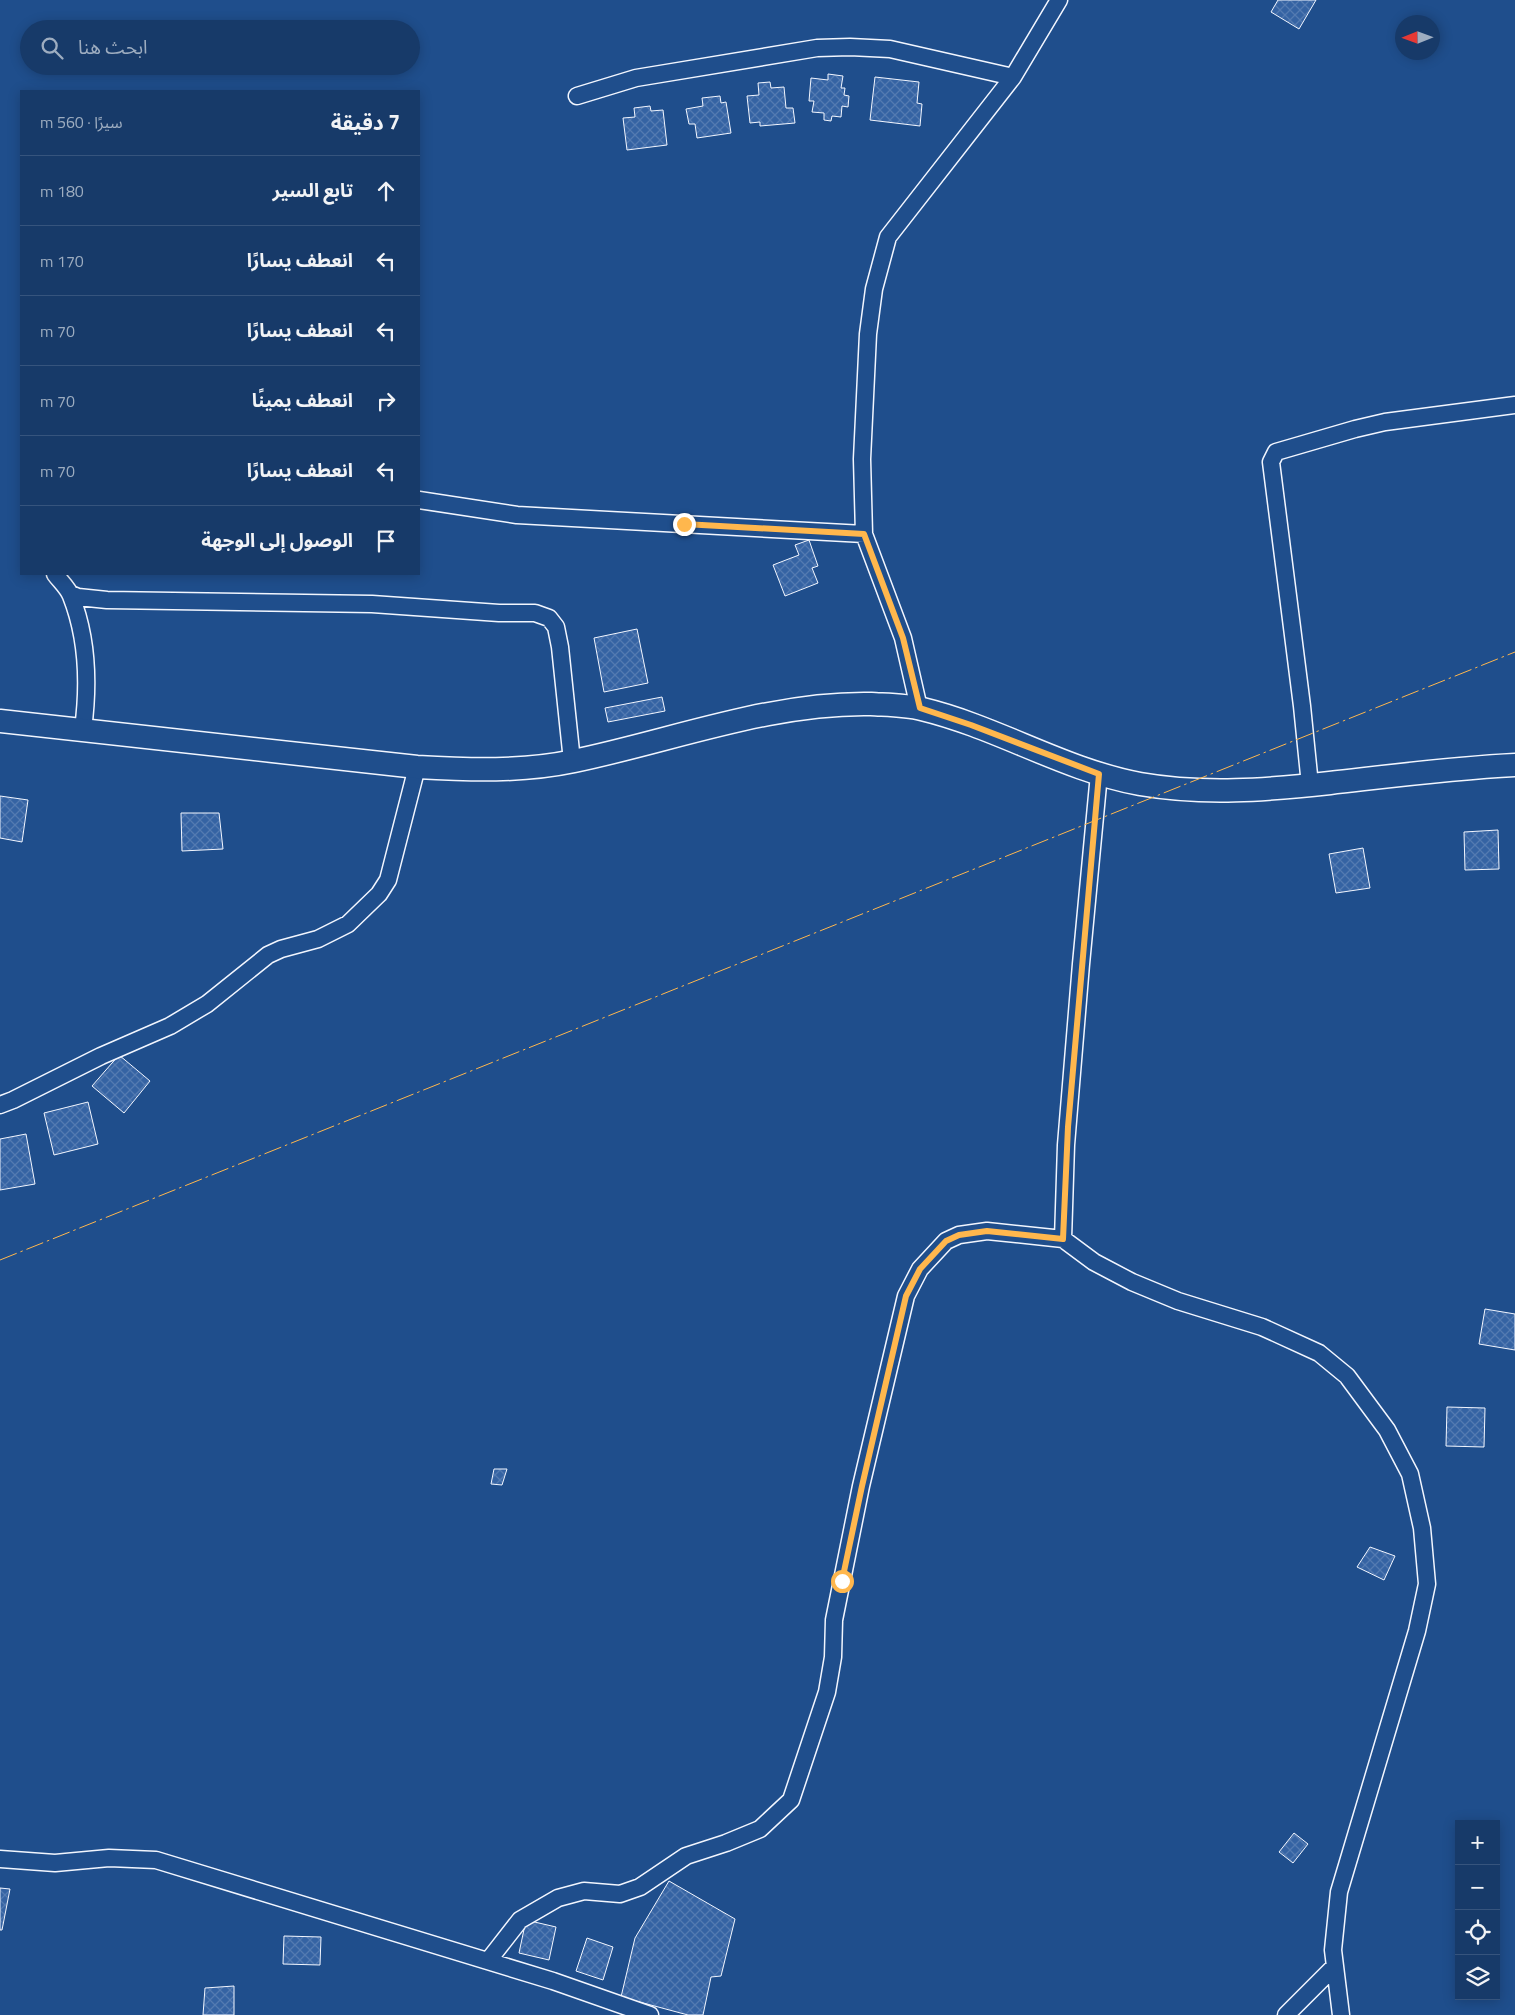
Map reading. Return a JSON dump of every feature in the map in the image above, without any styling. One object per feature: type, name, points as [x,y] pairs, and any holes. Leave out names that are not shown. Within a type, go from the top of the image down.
[{"type":"street","points":[[920,708],[903,638],[864,534],[862,459],[868,334],[874,289],[888,237],[1013,77],[1059,0]]},
{"type":"street","points":[[577,96],[636,78],[818,48],[890,49],[1013,77]]},
{"type":"street","points":[[1310,785],[1302,706],[1271,462],[1276,452],[1385,422],[1515,405]]},
{"type":"street","points":[[420,500],[516,514],[864,534]]},
{"type":"street","points":[[56,575],[71,594],[83,637],[87,664],[86,707],[83,729]]},
{"type":"street","points":[[71,594],[78,597],[107,600],[372,604],[499,613],[535,613],[549,618],[556,626],[560,647],[572,762]]},
{"type":"street","points":[[0,721],[417,767],[472,770],[517,769],[572,762],[729,723],[812,707],[871,704],[920,708],[971,725],[1099,774],[1140,784],[1211,792],[1310,785],[1515,765]]},
{"type":"street","points":[[0,1104],[13,1100],[101,1056],[170,1026],[207,1004],[268,955],[281,949],[318,939],[348,924],[379,894],[388,880],[417,767]]},
{"type":"street","points":[[1063,1239],[1066,1145],[1099,774]]},
{"type":"street","points":[[488,1961],[520,1920],[558,1898],[584,1892],[620,1894],[640,1887],[686,1856],[760,1829],[791,1800],[827,1692],[833,1657],[834,1620],[862,1486],[906,1296],[920,1269],[946,1241],[959,1235],[987,1231],[1063,1239],[1094,1262],[1132,1282],[1178,1301],[1262,1326],[1319,1353],[1347,1376],[1387,1430],[1410,1474],[1422,1528],[1427,1584],[1417,1631],[1339,1892],[1333,1950],[1341,2015]]},
{"type":"street","points":[[0,1859],[55,1863],[109,1858],[156,1860],[553,1981],[650,2015]]},
{"type":"street","points":[[1286,2015],[1335,1966]]},
{"type":"building","points":[[1278,0],[1316,0],[1299,29],[1271,12]]},
{"type":"building","points":[[828,74],[843,76],[841,88],[845,88],[844,95],[849,96],[848,107],[842,106],[841,117],[832,116],[831,121],[824,120],[824,113],[812,112],[814,101],[809,101],[811,78],[828,80]]},
{"type":"building","points":[[875,77],[919,82],[917,103],[922,104],[920,126],[870,120]]},
{"type":"building","points":[[770,82],[771,88],[784,87],[786,108],[793,108],[795,123],[760,126],[760,122],[750,123],[747,96],[759,95],[758,83]]},
{"type":"building","points":[[720,96],[721,103],[726,102],[731,133],[697,138],[695,124],[689,124],[686,109],[703,106],[702,98]]},
{"type":"building","points":[[650,106],[651,111],[663,110],[667,145],[627,150],[623,118],[635,117],[634,108]]},
{"type":"building","points":[[809,540],[818,566],[812,568],[818,583],[785,596],[773,565],[799,555],[795,545]]},
{"type":"building","points":[[637,629],[648,683],[604,692],[594,638]]},
{"type":"building","points":[[662,697],[665,711],[608,722],[605,708]]},
{"type":"building","points":[[0,796],[28,800],[22,842],[0,838]]},
{"type":"building","points":[[181,813],[219,813],[223,849],[182,851]]},
{"type":"building","points":[[1498,830],[1499,869],[1465,870],[1464,832]]},
{"type":"building","points":[[1363,848],[1370,888],[1336,893],[1329,854]]},
{"type":"building","points":[[119,1055],[150,1081],[124,1113],[92,1086]]},
{"type":"building","points":[[88,1102],[98,1144],[54,1155],[44,1113]]},
{"type":"building","points":[[26,1134],[35,1184],[0,1190],[0,1139]]},
{"type":"building","points":[[1485,1309],[1515,1314],[1515,1350],[1479,1344]]},
{"type":"building","points":[[1447,1407],[1485,1408],[1484,1447],[1446,1446]]},
{"type":"building","points":[[494,1469],[507,1469],[502,1485],[491,1484]]},
{"type":"building","points":[[1370,1547],[1395,1556],[1384,1580],[1357,1567]]},
{"type":"building","points":[[1294,1833],[1308,1844],[1293,1863],[1279,1852]]},
{"type":"building","points":[[669,1881],[735,1919],[721,1976],[711,1977],[703,2015],[688,2015],[621,1997],[635,1938]]},
{"type":"building","points":[[0,1888],[10,1889],[2,1930],[0,1930]]},
{"type":"building","points":[[526,1920],[556,1927],[549,1960],[519,1953]]},
{"type":"building","points":[[284,1936],[321,1937],[320,1965],[283,1964]]},
{"type":"building","points":[[587,1938],[613,1947],[603,1980],[576,1971]]},
{"type":"building","points":[[234,1986],[234,2015],[203,2015],[205,1988]]},
{"type":"power","points":[[0,1260],[1515,652]]},
{"type":"route","points":[[684,524],[864,534],[903,638],[920,708],[955,719],[1099,774],[1082,945],[1066,1145],[1063,1239],[1029,1237],[987,1231],[959,1235],[946,1241],[920,1269],[906,1296],[842,1581]]}]
